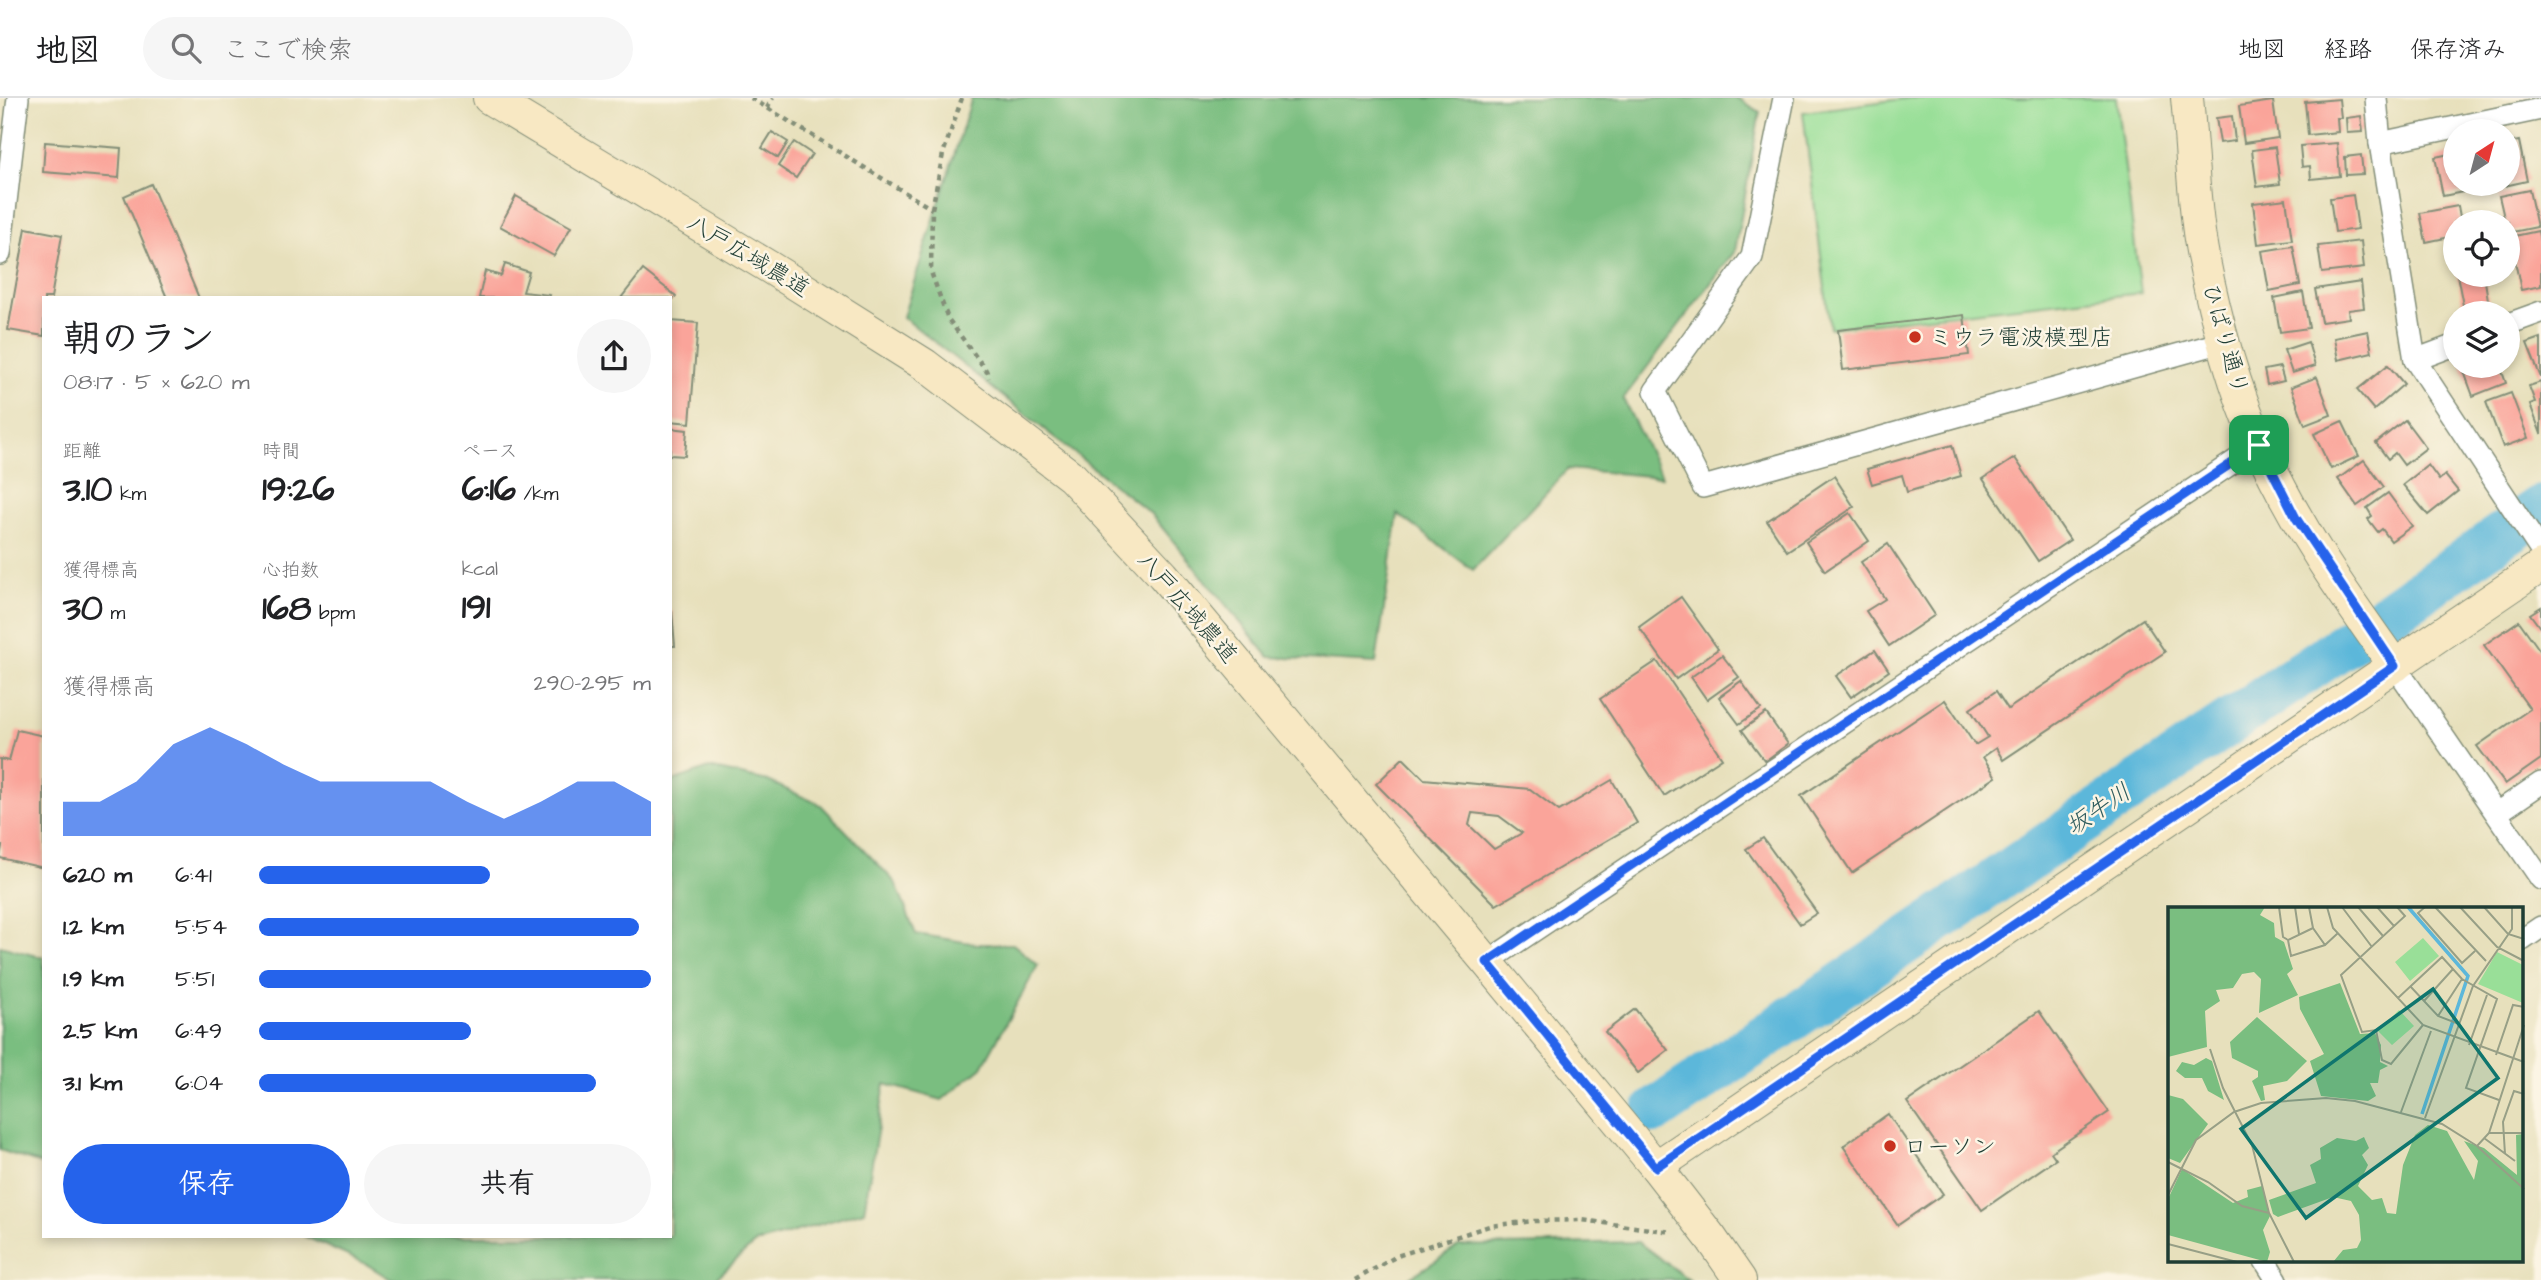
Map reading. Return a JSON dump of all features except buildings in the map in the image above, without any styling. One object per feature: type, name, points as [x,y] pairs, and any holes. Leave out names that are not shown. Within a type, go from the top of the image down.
[{"type":"street","points":[[0,254],[18,98]]},
{"type":"street","name":"八戸広域農道","points":[[489,98],[925,365],[1072,477],[1163,575],[1487,962],[1656,1167],[1740,1280]]},
{"type":"street","points":[[1784,98],[1752,257],[1656,391],[1703,487],[2222,342]]},
{"type":"street","name":"ひばり通り","points":[[2187,98],[2202,248],[2222,342],[2259,445],[2296,518],[2389,658]]},
{"type":"street","points":[[1656,1167],[2539,554],[2415,360],[2380,143],[2376,98]]},
{"type":"street","points":[[2380,143],[2541,109]]},
{"type":"street","points":[[2520,320],[2541,312]]},
{"type":"street","points":[[2415,360],[2443,350]]},
{"type":"street","points":[[1487,962],[2259,445]]},
{"type":"street","points":[[2389,658],[2541,879]]},
{"type":"street","points":[[2497,813],[2541,783]]},
{"type":"street","points":[[2524,939],[2541,927]]},
{"type":"street","points":[[2265,1262],[2277,1280]]},
{"type":"path","points":[[751,98],[932,209]]},
{"type":"path","points":[[767,108],[773,98]]},
{"type":"path","points":[[962,98],[943,154],[932,209],[931,272],[948,319],[986,370],[990,381]]},
{"type":"path","points":[[1355,1280],[1397,1256],[1489,1226],[1582,1220],[1710,1238]]},
{"type":"green space","points":[[972,98],[1737,98],[1760,112],[1735,251],[1623,399],[1662,477],[1568,469],[1473,570],[1398,514],[1376,663],[1269,657],[1151,514],[903,317]]},
{"type":"green space","points":[[1909,98],[2116,98],[2141,293],[1830,328],[1803,112]]},
{"type":"green space","points":[[709,768],[768,781],[821,805],[895,882],[916,934],[977,944],[1013,944],[1038,965],[982,1067],[942,1100],[885,1084],[864,1211],[754,1244],[714,1280],[392,1280],[366,1264],[308,1238],[672,1238],[672,781]]},
{"type":"green space","points":[[0,946],[42,957],[42,1164],[0,1150]]},
{"type":"green space","points":[[1638,1242],[1689,1280],[1406,1280],[1459,1246]]},
{"type":"waterway","name":"坂牛川","points":[[1655,1111],[2335,651],[2541,508]]},
{"type":"place","name":"ミウラ電波模型店","points":[[1915,337]]},
{"type":"place","name":"ローソン","points":[[1890,1146]]},
{"type":"route","points":[[2259,445],[2296,518],[2395,666],[1656,1167],[1487,962],[2259,445]]}]
